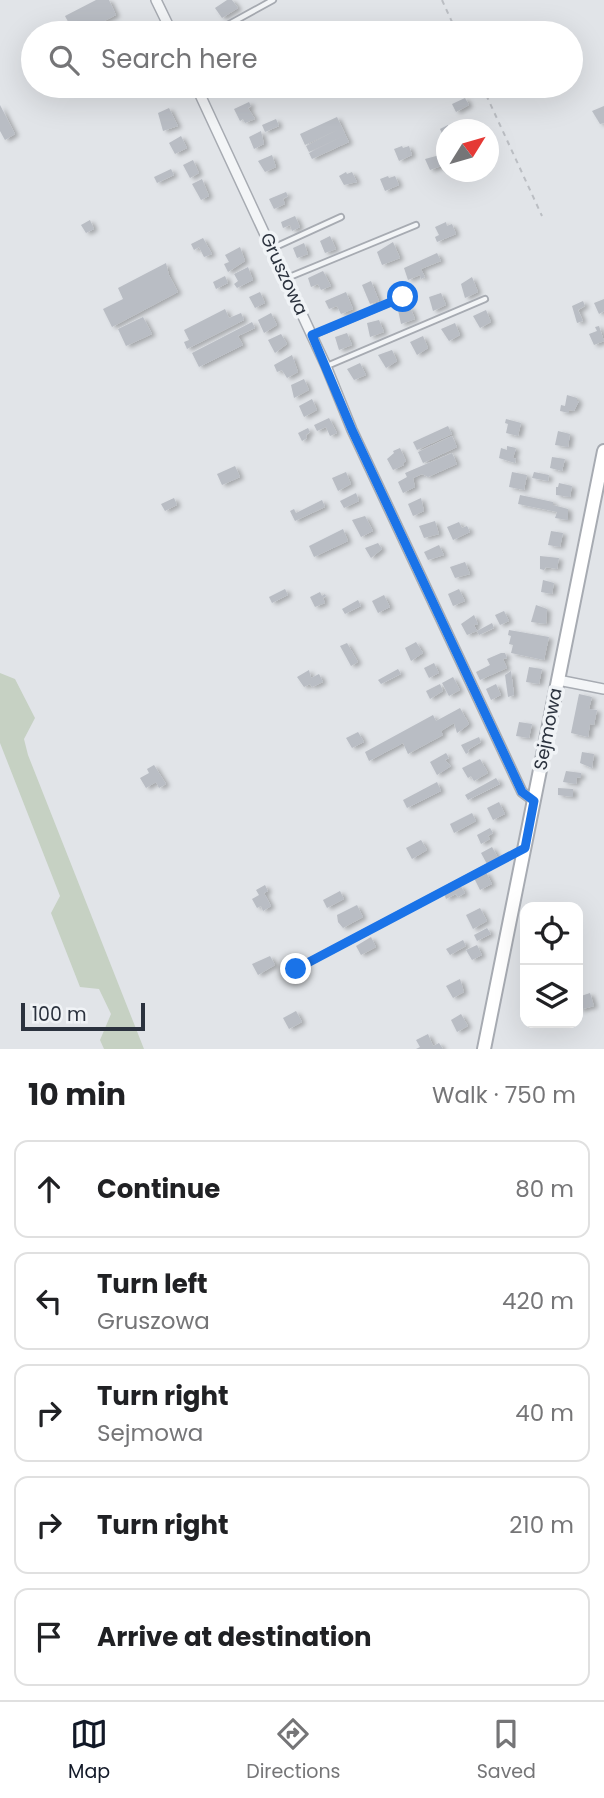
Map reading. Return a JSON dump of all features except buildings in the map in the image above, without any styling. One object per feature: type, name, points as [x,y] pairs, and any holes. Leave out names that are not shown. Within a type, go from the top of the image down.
[{"type":"main road","name":"Sejmowa","points":[[484,1049],[604,451]]},
{"type":"street","points":[[156,0],[166,21]]},
{"type":"street","name":"Gruszowa","points":[[202,98],[312,335],[352,430],[522,792],[534,801]]},
{"type":"street","points":[[558,680],[604,689]]},
{"type":"lane","points":[[235,21],[273,0]]},
{"type":"lane","points":[[272,248],[341,217]]},
{"type":"lane","points":[[286,278],[416,225]]},
{"type":"lane","points":[[312,335],[403,297]]},
{"type":"lane","points":[[326,366],[485,299]]},
{"type":"lane","points":[[296,969],[525,848]]},
{"type":"path","points":[[442,0],[452,21]]},
{"type":"path","points":[[488,98],[542,216]]},
{"type":"green space","points":[[0,673],[15,679],[35,718],[24,739],[28,755],[144,1049],[104,1049],[100,1040],[111,1014],[99,989],[80,987],[51,913],[60,896],[0,743]]},
{"type":"route","points":[[296,969],[525,848],[534,801],[522,792],[352,430],[312,335],[403,297]]}]
